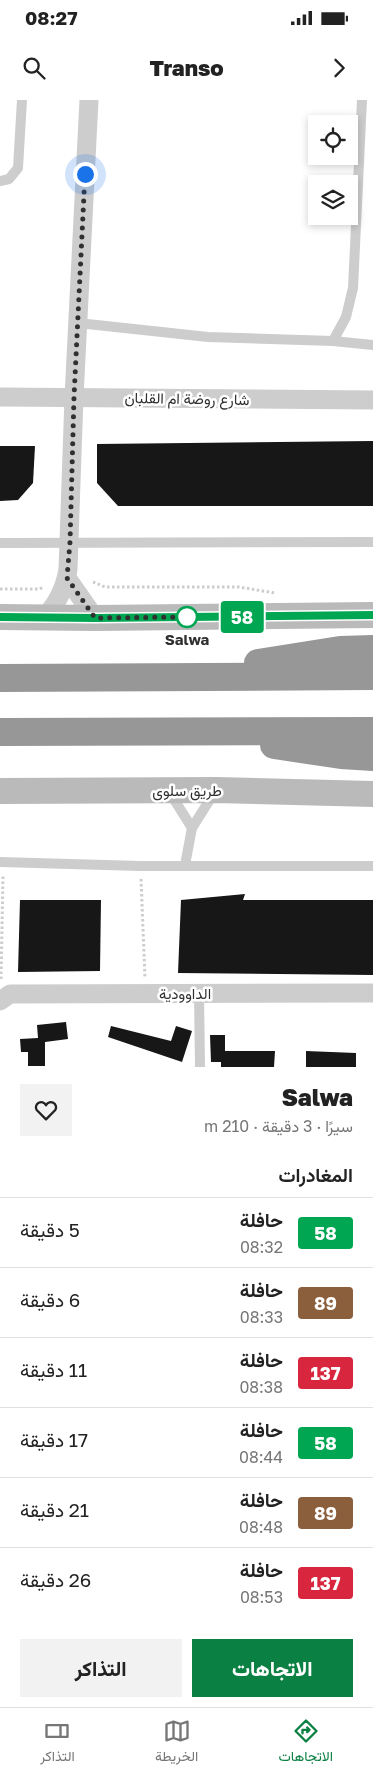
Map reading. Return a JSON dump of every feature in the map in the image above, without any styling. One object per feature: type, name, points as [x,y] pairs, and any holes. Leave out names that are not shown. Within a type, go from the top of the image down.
[{"type":"highway","points":[[178,676],[340,650],[373,649]]},
{"type":"highway","points":[[0,678],[373,676]]},
{"type":"highway","points":[[171,731],[341,755],[373,757]]},
{"type":"highway","points":[[0,732],[373,731]]},
{"type":"main road","points":[[4,618],[373,615]]},
{"type":"main road","name":"طريق سلوى","points":[[0,791],[216,790],[373,794]]},
{"type":"street","points":[[44,618],[58,600],[67,574],[70,542],[74,397],[89,100]]},
{"type":"street","name":"شارع روضة ام القلبان","points":[[0,397],[373,400]]},
{"type":"street","points":[[67,574],[95,618]]},
{"type":"street","name":"الداوودية","points":[[0,1000],[10,994],[373,994]]},
{"type":"lane","points":[[0,181],[9,179],[18,168],[22,100]]},
{"type":"lane","points":[[333,341],[346,317],[353,288],[362,100]]},
{"type":"lane","points":[[78,323],[208,337],[333,341],[373,345]]},
{"type":"lane","points":[[0,543],[373,542]]},
{"type":"lane","points":[[168,790],[192,828]]},
{"type":"lane","points":[[185,865],[192,828],[216,790]]},
{"type":"lane","points":[[1,862],[140,866],[373,866]]},
{"type":"lane","points":[[199,993],[200,1067]]},
{"type":"path","points":[[67,574],[86,571],[92,582],[105,587],[239,587],[277,593]]},
{"type":"path","points":[[0,589],[40,589],[46,585]]},
{"type":"path","points":[[0,1000],[1,862]]},
{"type":"path","points":[[140,866],[146,993]]},
{"type":"building","points":[[373,441],[373,506],[118,506],[97,483],[97,444]]},
{"type":"building","points":[[0,446],[35,446],[33,483],[18,500],[0,501]]},
{"type":"building","points":[[245,894],[243,900],[373,900],[373,975],[178,973],[181,900]]},
{"type":"building","points":[[20,900],[101,900],[100,971],[18,972]]},
{"type":"building","points":[[66,1022],[68,1039],[45,1042],[45,1066],[28,1066],[28,1052],[21,1052],[20,1039],[38,1038],[37,1025]]},
{"type":"building","points":[[111,1026],[171,1041],[176,1026],[192,1031],[182,1062],[108,1037]]},
{"type":"building","points":[[210,1035],[225,1035],[225,1051],[275,1051],[274,1067],[221,1067],[221,1062],[211,1062]]},
{"type":"building","points":[[306,1051],[356,1053],[356,1067],[306,1067]]},
{"type":"bus line","name":"58","points":[[0,617],[95,618],[373,615]]},
{"type":"place","name":"Salwa","points":[[187,617]]},
{"type":"route","points":[[85,174],[67,578],[95,618],[187,617]]}]
